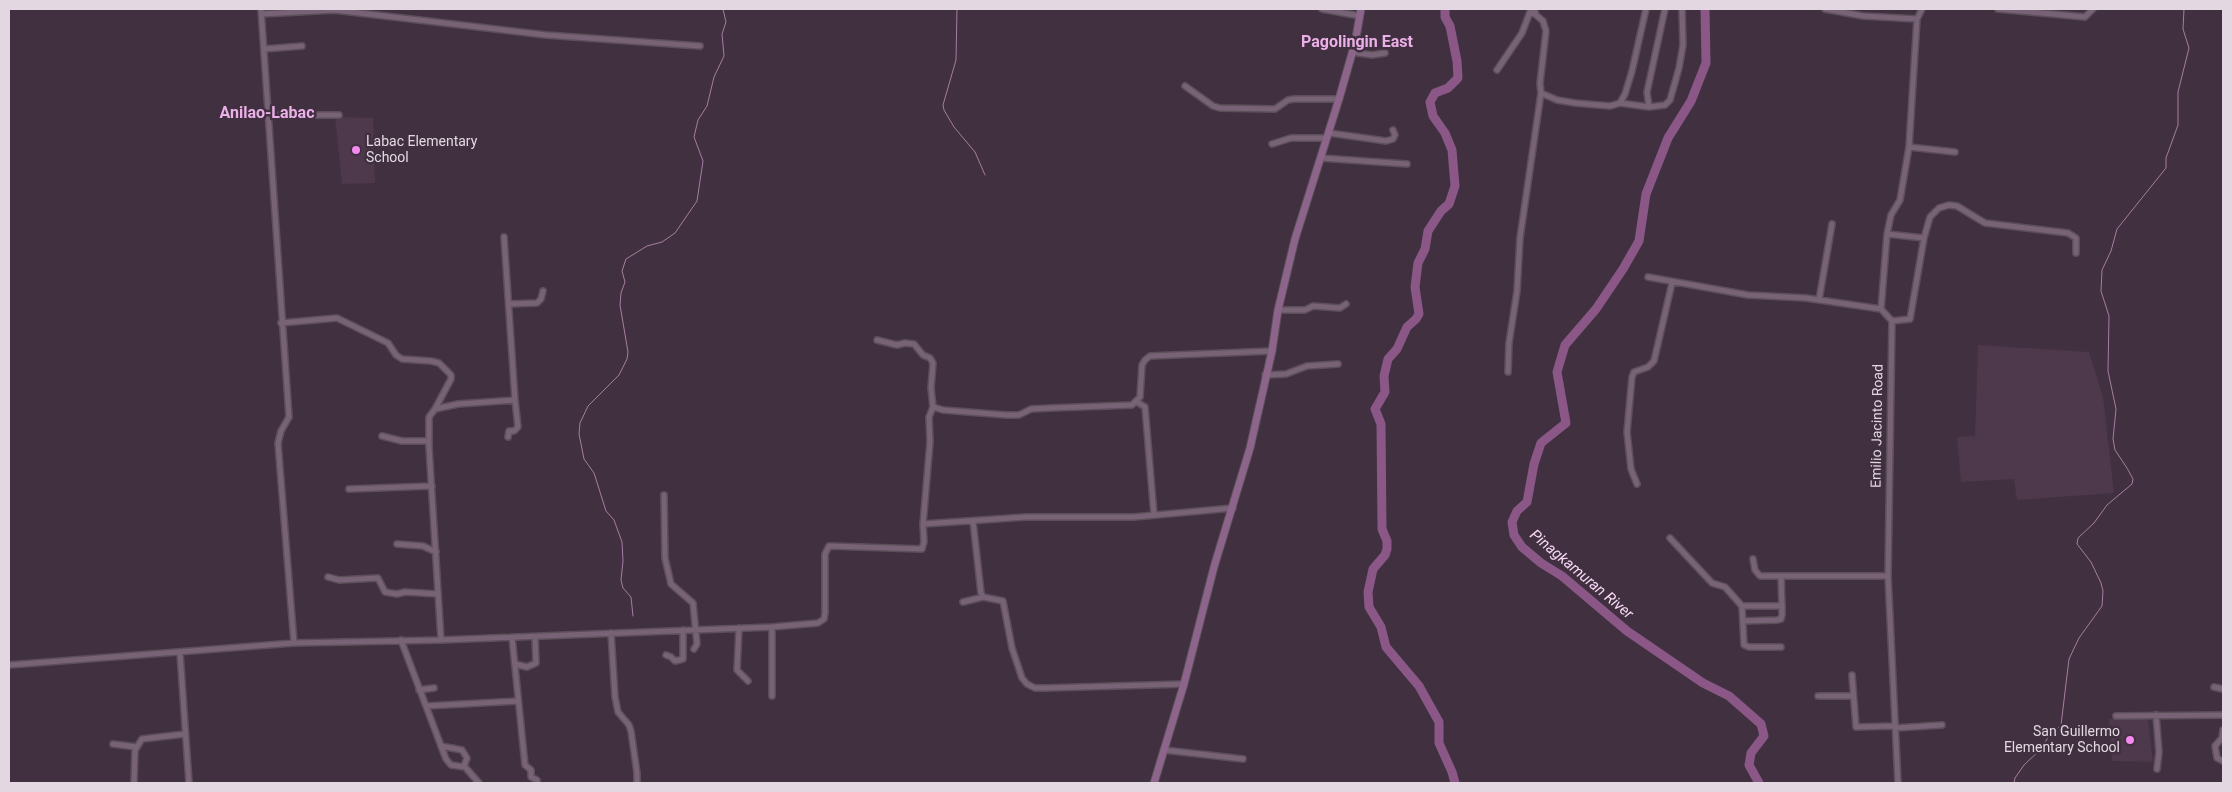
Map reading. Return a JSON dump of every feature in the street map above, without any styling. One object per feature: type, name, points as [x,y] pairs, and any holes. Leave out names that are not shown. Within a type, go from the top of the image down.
[{"type":"street","points":[[1154,783],[1184,684],[1214,567],[1250,448],[1265,375],[1272,351],[1278,310],[1295,240],[1339,99],[1361,12],[1322,9]]},
{"type":"street","points":[[1620,103],[1625,94],[1632,71],[1646,9]]},
{"type":"street","points":[[1649,107],[1647,92],[1665,9]]},
{"type":"street","points":[[1542,93],[1557,100],[1575,103],[1610,106],[1620,103],[1649,107],[1665,105],[1670,100],[1680,68],[1683,45],[1682,9]]},
{"type":"street","points":[[1825,9],[1866,16],[1917,19]]},
{"type":"street","points":[[1881,309],[1887,234],[1891,215],[1900,200],[1909,147],[1917,19],[1922,9]]},
{"type":"street","points":[[1998,9],[2085,17],[2093,9]]},
{"type":"street","points":[[294,643],[278,444],[281,430],[289,416],[281,323],[261,12],[334,10],[546,34],[700,46]]},
{"type":"street","points":[[1497,70],[1522,33],[1530,12],[1535,12],[1543,21],[1546,31],[1540,84],[1542,93],[1520,238],[1517,291],[1509,343],[1508,372]]},
{"type":"street","points":[[264,49],[302,46]]},
{"type":"street","points":[[1352,52],[1372,55],[1385,53]]},
{"type":"street","points":[[1185,86],[1213,106],[1220,108],[1275,109],[1288,100],[1339,99]]},
{"type":"street","points":[[268,116],[339,114]]},
{"type":"street","points":[[1272,144],[1291,138],[1328,135],[1386,141],[1393,139],[1395,135],[1392,130]]},
{"type":"street","points":[[1909,147],[1955,152]]},
{"type":"street","points":[[1321,158],[1407,164]]},
{"type":"street","points":[[1648,278],[1748,295],[1806,298],[1881,309],[1892,321],[1910,319],[1924,238],[1930,217],[1934,212],[1949,205],[1957,206],[1985,223],[2074,235],[2076,238],[2076,253]]},
{"type":"street","points":[[1819,300],[1832,224]]},
{"type":"street","points":[[1887,234],[1924,238]]},
{"type":"street","points":[[504,237],[518,427],[514,431],[509,431],[508,437]]},
{"type":"street","points":[[1637,484],[1631,469],[1627,432],[1632,377],[1634,372],[1648,367],[1654,361],[1672,283]]},
{"type":"street","points":[[510,304],[537,303],[541,299],[543,291]]},
{"type":"street","points":[[1278,310],[1305,310],[1313,306],[1340,308],[1346,304]]},
{"type":"street","points":[[281,323],[337,318],[388,343],[396,355],[402,359],[431,360],[439,363],[452,375],[429,417],[428,440],[441,640]]},
{"type":"street","name":"Emilio Jacinto Road","points":[[1892,321],[1888,576],[1898,783]]},
{"type":"street","points":[[9,665],[294,643],[441,640],[611,633],[683,633],[818,623],[824,619],[825,554],[829,546],[922,549],[924,542],[923,524],[930,442],[929,417],[933,407],[931,388],[933,363],[914,344],[905,343],[897,345],[877,340]]},
{"type":"street","points":[[933,407],[943,410],[1019,415],[1031,410],[1132,405],[1137,402],[1140,396],[1142,366],[1150,356],[1272,351]]},
{"type":"street","points":[[1265,375],[1286,374],[1307,366],[1338,364]]},
{"type":"street","points":[[434,409],[458,404],[515,400]]},
{"type":"street","points":[[1137,402],[1145,407],[1154,515]]},
{"type":"street","points":[[382,436],[402,441],[428,440]]},
{"type":"street","points":[[349,488],[432,486]]},
{"type":"street","points":[[664,495],[665,558],[668,576],[671,584],[693,603],[697,644],[694,649]]},
{"type":"street","points":[[923,524],[1026,517],[1134,517],[1233,508]]},
{"type":"street","points":[[972,521],[983,597]]},
{"type":"street","points":[[1670,538],[1712,583],[1725,587],[1742,606],[1746,646],[1781,647]]},
{"type":"street","points":[[397,544],[424,546],[436,552]]},
{"type":"street","points":[[1753,559],[1758,574],[1781,576],[1888,576]]},
{"type":"street","points":[[1743,621],[1781,619],[1781,576]]},
{"type":"street","points":[[328,577],[339,580],[378,578],[385,592],[397,594],[405,592],[438,594]]},
{"type":"street","points":[[963,602],[983,597],[1003,601],[1012,648],[1022,678],[1030,686],[1046,688],[1184,684]]},
{"type":"street","points":[[1742,606],[1782,606]]},
{"type":"street","points":[[772,627],[772,696]]},
{"type":"street","points":[[739,628],[737,670],[748,681]]},
{"type":"street","points":[[611,633],[615,697],[618,712],[629,725],[631,731],[637,783]]},
{"type":"street","points":[[666,655],[675,661],[683,659],[683,633]]},
{"type":"street","points":[[512,637],[525,765],[531,770],[532,777],[537,780],[537,783]]},
{"type":"street","points":[[514,664],[526,667],[536,663],[535,637]]},
{"type":"street","points":[[401,640],[449,764],[464,766],[479,783]]},
{"type":"street","points":[[180,653],[190,783]]},
{"type":"street","points":[[1852,676],[1856,727],[1942,725]]},
{"type":"street","points":[[2214,687],[2223,689]]},
{"type":"street","points":[[419,690],[434,688]]},
{"type":"street","points":[[1818,696],[1853,696]]},
{"type":"street","points":[[426,706],[518,701]]},
{"type":"street","points":[[2156,715],[2159,758],[2157,769]]},
{"type":"street","points":[[2116,716],[2223,715]]},
{"type":"street","points":[[2223,730],[2222,738],[2215,746],[2217,758],[2223,761]]},
{"type":"street","points":[[134,783],[134,762],[137,747],[142,739],[185,734]]},
{"type":"street","points":[[113,744],[137,747]]},
{"type":"street","points":[[441,746],[462,750],[467,758],[464,766]]},
{"type":"street","points":[[1164,750],[1243,759]]},
{"type":"shaded area","name":"Labac Elementary School","points":[[335,117],[373,118],[375,183],[342,184]]},
{"type":"shaded area","points":[[1978,345],[2089,352],[2103,397],[2114,493],[2017,500],[2014,479],[1961,482],[1957,437],[1975,436]]},
{"type":"shaded area","name":"San Guillermo Elementary School","points":[[2109,719],[2148,719],[2153,762],[2112,761]]},
{"type":"waterway","points":[[633,616],[631,597],[623,588],[621,580],[622,542],[614,520],[606,511],[594,473],[584,459],[579,434],[580,423],[588,406],[619,375],[627,359],[628,352],[620,305],[621,293],[625,282],[622,271],[626,259],[647,246],[662,242],[675,233],[697,201],[703,161],[694,137],[698,120],[707,106],[714,77],[724,56],[722,34],[726,22],[723,9]]},
{"type":"waterway","points":[[957,9],[956,60],[943,105],[954,127],[975,152],[985,175]]},
{"type":"waterway","points":[[1445,9],[1445,17],[1450,26],[1457,61],[1458,78],[1448,88],[1435,93],[1430,102],[1433,116],[1445,133],[1452,150],[1455,186],[1449,204],[1441,211],[1428,231],[1425,249],[1418,263],[1415,287],[1419,314],[1407,327],[1397,349],[1388,359],[1384,376],[1385,392],[1375,409],[1381,424],[1382,529],[1387,541],[1387,549],[1385,555],[1373,569],[1368,592],[1369,607],[1381,627],[1386,647],[1419,686],[1439,722],[1439,743],[1455,783]]},
{"type":"waterway","name":"Pinagkamuran River","points":[[1705,9],[1706,63],[1691,101],[1668,138],[1646,194],[1639,241],[1596,309],[1565,345],[1557,372],[1566,423],[1541,443],[1534,464],[1527,502],[1517,511],[1512,522],[1514,535],[1522,547],[1541,563],[1562,576],[1627,631],[1703,683],[1729,696],[1761,724],[1764,736],[1751,753],[1749,765],[1759,783]]},
{"type":"waterway","points":[[2014,783],[2015,778],[2024,765],[2042,748],[2047,739],[2061,725],[2069,659],[2079,638],[2102,606],[2103,591],[2101,583],[2091,562],[2077,544],[2078,538],[2094,523],[2107,505],[2132,484],[2133,479],[2115,450],[2113,439],[2116,409],[2108,371],[2109,316],[2101,291],[2102,270],[2111,251],[2117,229],[2166,168],[2166,158],[2178,125],[2178,92],[2189,48],[2183,29],[2184,9]]},
{"type":"place","name":"Labac Elementary School","points":[[356,150]]},
{"type":"place","name":"San Guillermo Elementary School","points":[[2130,740]]},
{"type":"district","name":"Pagolingin East","points":[[1357,43]]},
{"type":"district","name":"Anilao-Labac","points":[[267,114]]}]
